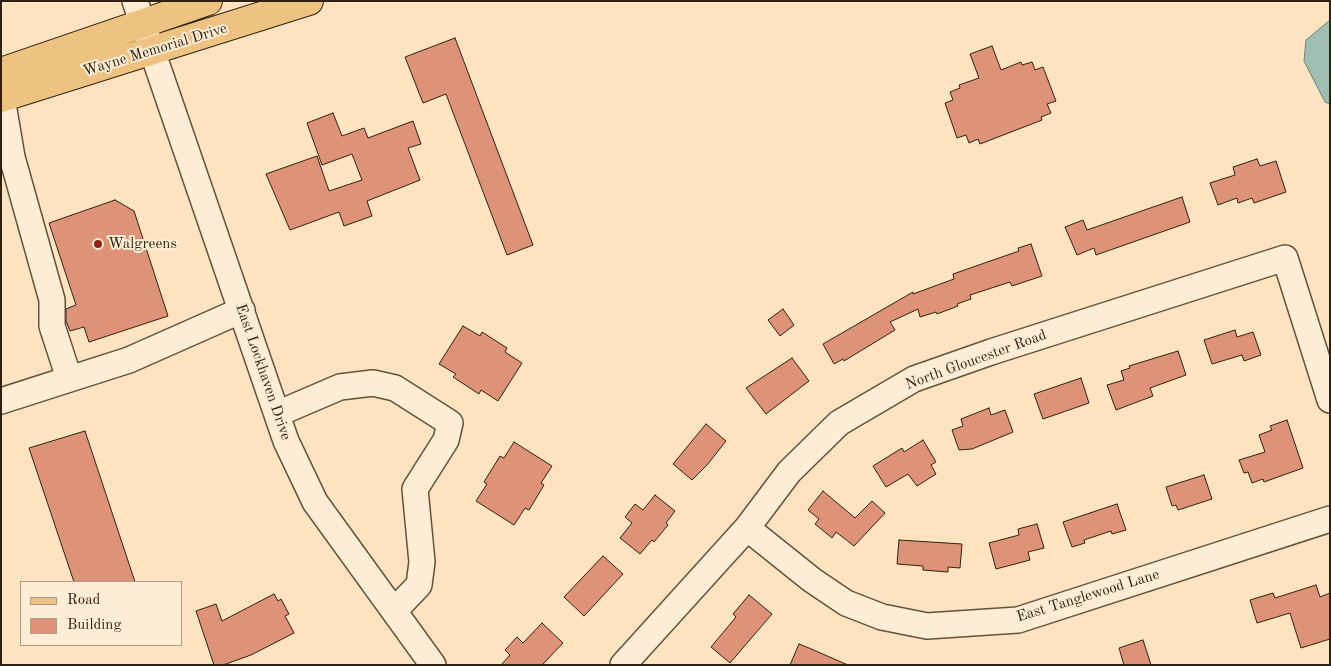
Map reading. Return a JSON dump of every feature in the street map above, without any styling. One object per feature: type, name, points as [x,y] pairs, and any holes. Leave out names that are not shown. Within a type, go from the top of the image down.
[{"type":"main road","name":"Wayne Memorial Drive","points":[[1,72],[139,12],[208,1]]},
{"type":"main road","name":"Wayne Memorial Drive","points":[[2,98],[309,1]]},
{"type":"street","name":"East Lockhaven Drive","points":[[139,12],[286,441],[315,502],[433,665]]},
{"type":"street","points":[[2,98],[12,157],[52,300],[52,326],[69,378]]},
{"type":"street","name":"North Gloucester Road","points":[[623,665],[747,528],[789,472],[839,423],[914,380],[990,352],[1285,258],[1330,400]]},
{"type":"street","points":[[1,401],[129,360],[242,310]]},
{"type":"street","points":[[277,414],[340,387],[373,383],[395,388],[450,423],[446,440],[415,489],[422,562],[419,585],[394,611]]},
{"type":"street","name":"East Tanglewood Lane","points":[[747,528],[812,580],[846,603],[882,617],[927,626],[1018,620],[1330,520]]},
{"type":"shaded area","points":[[1330,20],[1330,104],[1325,102],[1304,61],[1306,40]]},
{"type":"building","points":[[455,38],[533,245],[507,255],[446,94],[423,103],[405,57]]},
{"type":"building","points":[[992,46],[1001,70],[1021,62],[1022,65],[1032,62],[1035,70],[1043,67],[1056,101],[1047,104],[1051,113],[1041,117],[1042,120],[980,144],[978,139],[969,143],[966,135],[957,138],[945,103],[953,100],[950,92],[960,88],[959,85],[979,78],[970,54]]},
{"type":"building","points":[[333,113],[342,136],[364,128],[368,138],[413,121],[421,144],[408,148],[420,180],[367,201],[372,216],[344,226],[339,212],[290,230],[266,174],[317,156],[329,191],[362,180],[352,154],[322,165],[307,123]]},
{"type":"building","points":[[1257,159],[1260,166],[1276,161],[1286,192],[1254,203],[1252,198],[1238,203],[1237,198],[1218,205],[1210,183],[1235,175],[1233,167]]},
{"type":"building","points":[[1182,197],[1190,222],[1096,255],[1094,248],[1077,255],[1065,227],[1083,220],[1087,230]]},
{"type":"building","points":[[115,200],[134,211],[168,316],[89,342],[84,327],[70,331],[66,321],[66,309],[76,305],[49,223]]},
{"type":"building","points":[[1031,244],[1042,276],[1012,286],[1010,282],[970,295],[971,299],[937,314],[936,312],[920,317],[918,309],[890,322],[895,330],[844,361],[843,359],[834,364],[823,344],[913,292],[913,294],[954,279],[953,274],[1019,251],[1018,248]]},
{"type":"building","points":[[783,309],[794,325],[780,336],[768,320]]},
{"type":"building","points":[[463,326],[480,336],[482,332],[507,348],[505,352],[522,363],[498,401],[481,390],[479,394],[453,377],[456,374],[439,364]]},
{"type":"building","points":[[1235,330],[1237,337],[1253,332],[1261,355],[1244,361],[1242,355],[1212,364],[1204,340]]},
{"type":"building","points":[[1178,351],[1186,375],[1150,388],[1153,396],[1116,410],[1107,385],[1124,380],[1121,371],[1130,368],[1129,366]]},
{"type":"building","points":[[792,358],[809,381],[766,414],[746,388]]},
{"type":"building","points":[[1081,378],[1089,403],[1043,419],[1034,394]]},
{"type":"building","points":[[989,408],[991,415],[1005,410],[1013,432],[972,449],[959,450],[952,430],[963,426],[961,419]]},
{"type":"building","points":[[1287,420],[1303,468],[1264,482],[1263,479],[1252,483],[1248,472],[1244,473],[1239,460],[1265,452],[1259,435],[1272,430],[1270,426]]},
{"type":"building","points":[[706,424],[726,441],[692,480],[673,464]]},
{"type":"building","points":[[85,431],[135,581],[74,581],[29,448]]},
{"type":"building","points":[[923,440],[936,462],[931,465],[936,474],[917,486],[908,474],[886,487],[873,466],[902,448],[904,452]]},
{"type":"building","points":[[514,442],[552,466],[541,483],[544,485],[529,510],[525,508],[514,525],[476,501],[487,484],[484,482],[500,456],[504,458]]},
{"type":"building","points":[[1204,475],[1212,499],[1178,510],[1176,505],[1172,506],[1166,487]]},
{"type":"building","points":[[823,491],[855,518],[872,501],[885,513],[854,546],[836,532],[832,538],[815,524],[819,519],[808,510]]},
{"type":"building","points":[[655,495],[675,511],[666,523],[668,525],[654,542],[652,540],[640,554],[620,538],[632,523],[625,517],[635,504],[643,510]]},
{"type":"building","points":[[1117,504],[1126,530],[1112,534],[1111,531],[1084,540],[1085,543],[1072,547],[1063,522]]},
{"type":"building","points":[[1037,524],[1044,548],[1028,552],[1030,560],[996,569],[989,543],[1019,535],[1018,529]]},
{"type":"building","points":[[899,540],[962,544],[960,568],[948,567],[948,572],[923,570],[923,566],[897,564]]},
{"type":"building","points":[[603,556],[623,574],[584,616],[564,597]]},
{"type":"building","points":[[1316,585],[1320,597],[1330,593],[1330,639],[1301,648],[1290,613],[1257,623],[1250,600],[1273,593],[1275,598]]},
{"type":"building","points":[[274,594],[278,601],[281,599],[289,614],[285,616],[294,633],[251,655],[223,665],[214,665],[196,611],[216,604],[222,621]]},
{"type":"building","points":[[749,595],[772,614],[730,663],[711,647],[736,617],[733,614]]},
{"type":"building","points":[[542,623],[563,643],[542,665],[501,665],[510,655],[505,650],[517,637],[523,643]]},
{"type":"building","points":[[1143,640],[1151,665],[1124,665],[1119,648]]},
{"type":"building","points":[[799,644],[809,648],[848,665],[790,665]]},
{"type":"place","name":"Walgreens","points":[[98,244]]}]
